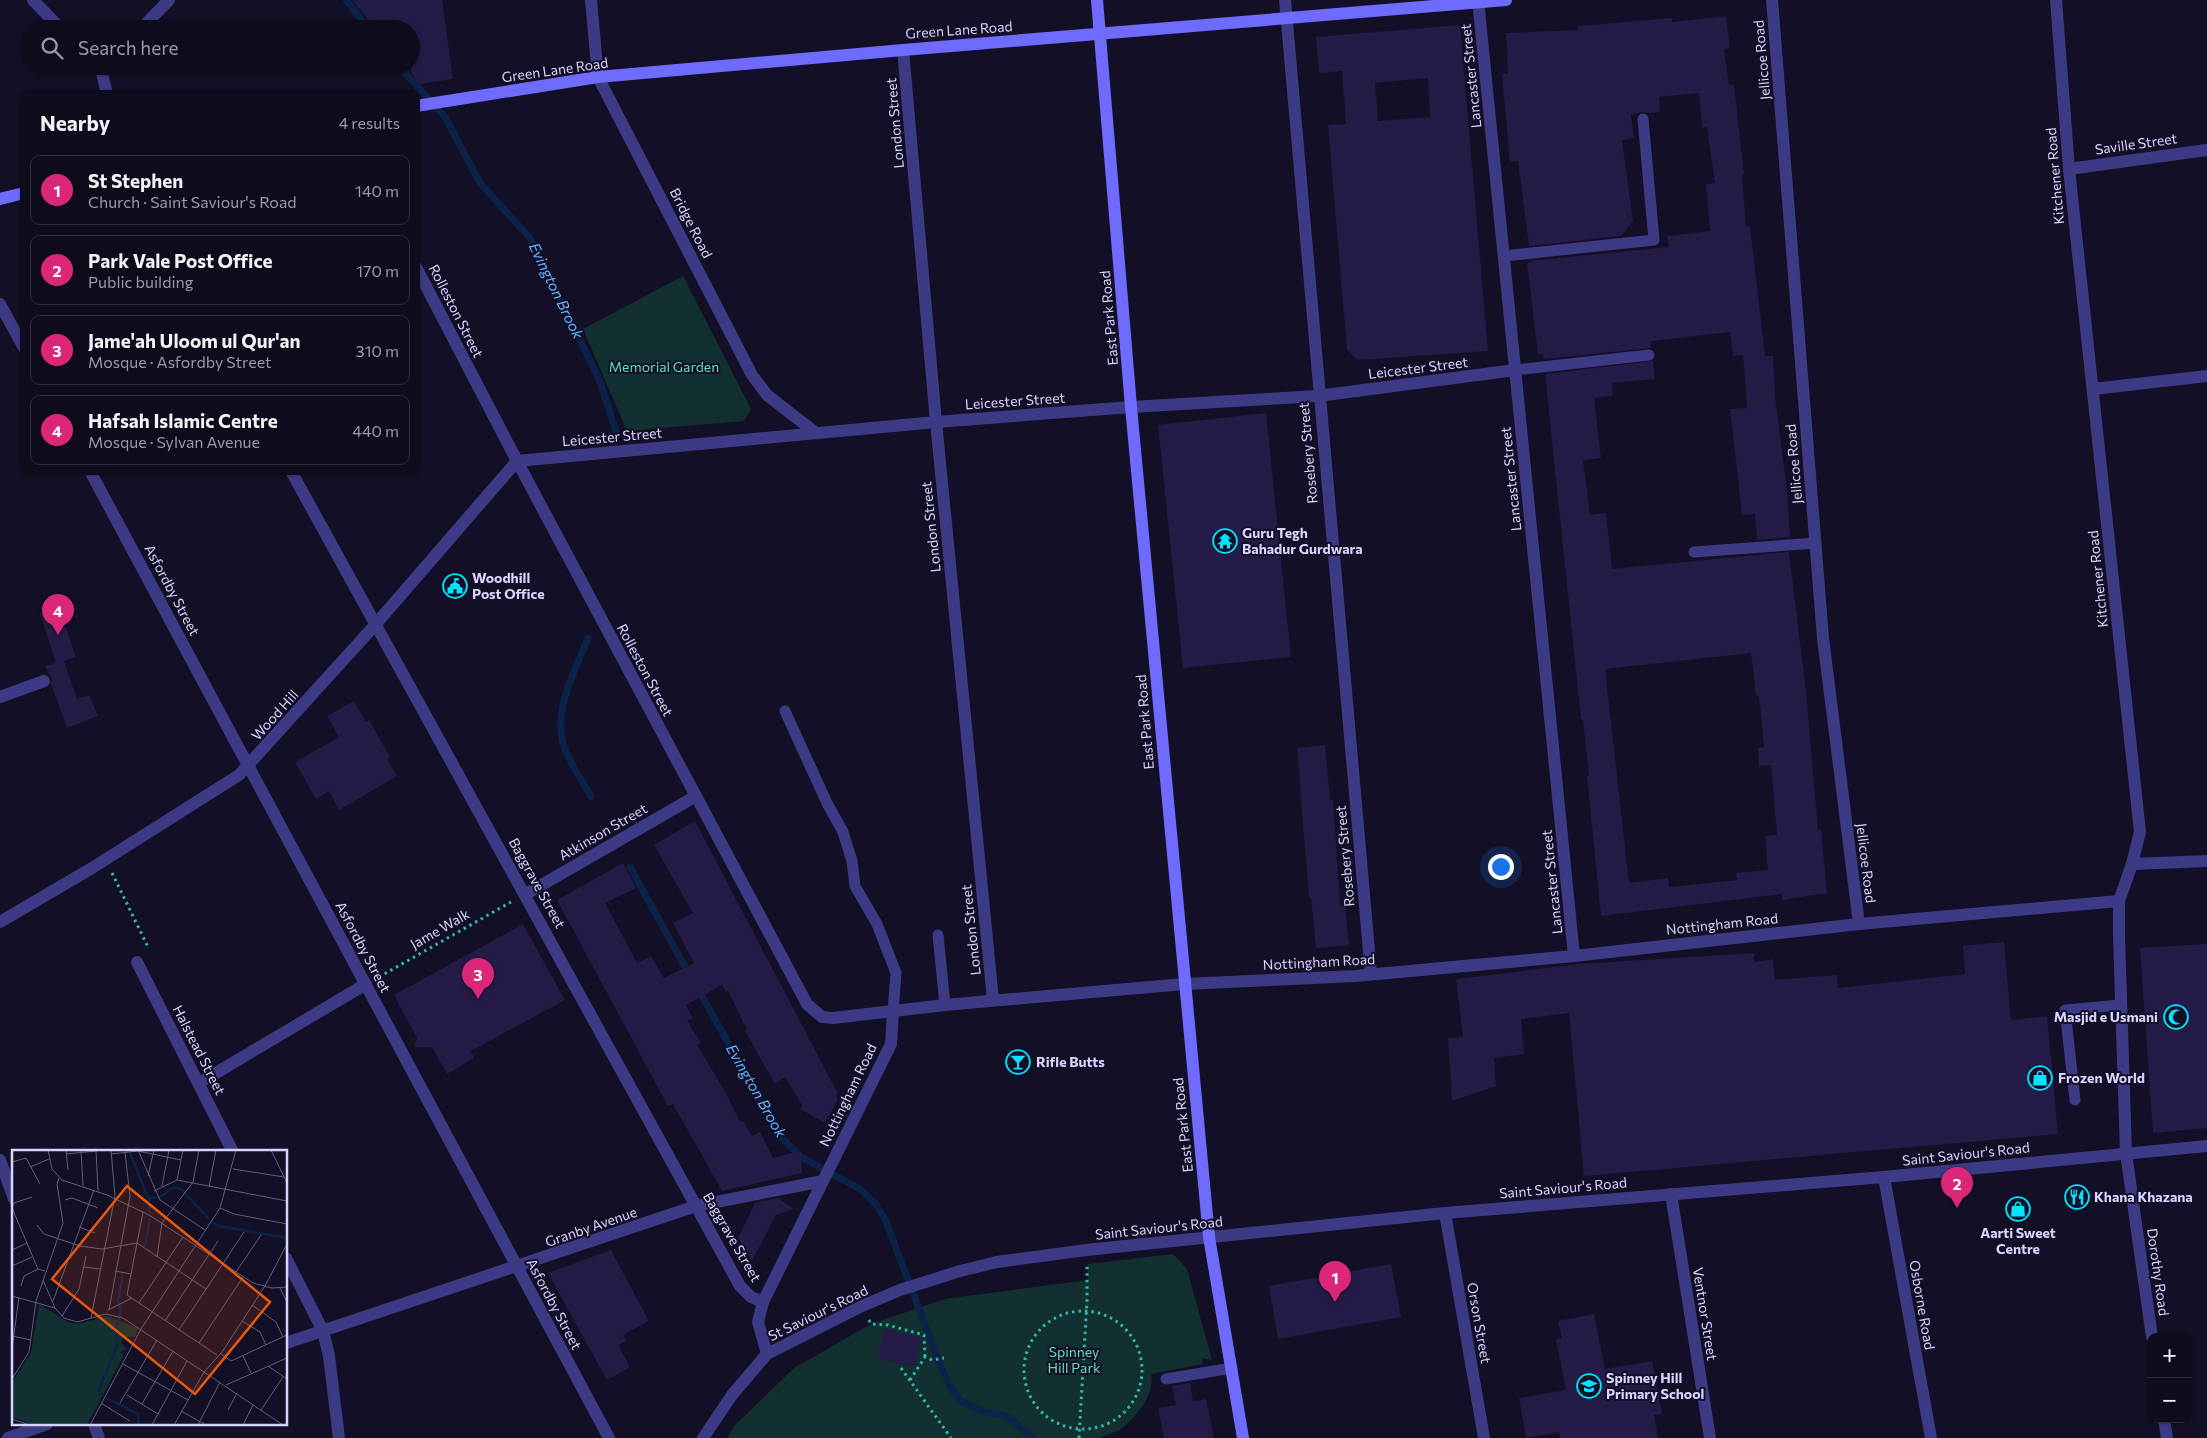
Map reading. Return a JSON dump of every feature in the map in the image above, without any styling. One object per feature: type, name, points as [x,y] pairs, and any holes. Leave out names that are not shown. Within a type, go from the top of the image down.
[{"type":"main road","name":"East Park Road","points":[[1097,0],[1131,407],[1209,1237],[1243,1438]]},
{"type":"main road","name":"Green Lane Road","points":[[420,105],[598,78],[903,50],[1506,0]]},
{"type":"main road","points":[[0,199],[20,194]]},
{"type":"street","points":[[33,0],[53,20]]},
{"type":"street","points":[[150,20],[169,0]]},
{"type":"street","name":"Bridge Road","points":[[590,0],[598,78],[752,375],[767,395],[816,433]]},
{"type":"street","name":"Rosebery Street","points":[[1285,0],[1318,396],[1371,974]]},
{"type":"street","name":"Jellicoe Road","points":[[1772,0],[1823,638],[1859,924]]},
{"type":"street","name":"Kitchener Road","points":[[2056,0],[2069,169],[2140,832],[2132,864],[2119,901],[2126,1153]]},
{"type":"street","name":"Lancaster Street","points":[[1479,2],[1574,956]]},
{"type":"street","name":"London Street","points":[[903,50],[936,422],[993,1000]]},
{"type":"street","points":[[103,75],[106,90]]},
{"type":"street","name":"Saville Street","points":[[2069,169],[2207,150]]},
{"type":"street","name":"Rolleston Street","points":[[420,275],[517,461],[807,1004],[813,1012],[822,1017],[833,1018],[894,1012]]},
{"type":"street","points":[[0,304],[20,341]]},
{"type":"street","name":"Leicester Street","points":[[517,461],[936,422],[1131,407],[1318,396],[1516,370]]},
{"type":"street","points":[[2093,388],[2207,376]]},
{"type":"street","name":"Wood Hill","points":[[0,922],[92,868],[239,776],[375,625],[517,461]]},
{"type":"street","name":"Asfordby Street","points":[[92,475],[609,1438]]},
{"type":"street","name":"Baggrave Street","points":[[293,475],[526,894],[740,1286],[752,1297],[762,1302]]},
{"type":"street","points":[[0,697],[44,681]]},
{"type":"street","name":"Atkinson Street","points":[[526,894],[696,796]]},
{"type":"street","points":[[2132,864],[2207,861]]},
{"type":"street","name":"Nottingham Road","points":[[768,1354],[758,1322],[762,1302],[890,1044],[894,1012],[993,1000],[1184,984],[1355,981],[1371,974],[1574,956],[1859,924],[2119,901]]},
{"type":"street","name":"Halstead Street","points":[[137,962],[232,1150]]},
{"type":"street","points":[[199,1082],[366,984]]},
{"type":"street","name":"Saint Saviour's Road","points":[[924,1282],[997,1262],[1086,1250],[1445,1213],[1884,1177],[2207,1146]]},
{"type":"street","name":"Dorothy Road","points":[[2126,1153],[2151,1333]]},
{"type":"street","points":[[0,1160],[12,1193]]},
{"type":"street","name":"Osborne Road","points":[[1884,1177],[1930,1438]]},
{"type":"street","name":"Granby Avenue","points":[[288,1342],[518,1268],[696,1206],[823,1180]]},
{"type":"street","name":"Ventnor Street","points":[[1671,1194],[1710,1438]]},
{"type":"street","name":"Orson Street","points":[[1445,1213],[1484,1438]]},
{"type":"street","points":[[288,1262],[323,1331],[329,1356],[339,1438]]},
{"type":"street","name":"St Saviour's Road","points":[[703,1438],[732,1395],[768,1354],[862,1306],[924,1282]]},
{"type":"street","points":[[2165,1423],[2167,1438]]},
{"type":"street","points":[[8,1438],[41,1426]]},
{"type":"lane","points":[[1504,256],[1654,240],[1643,119]]},
{"type":"lane","points":[[1516,370],[1649,355]]},
{"type":"lane","points":[[1694,552],[1816,543]]},
{"type":"lane","points":[[785,710],[826,803],[843,832],[852,861],[855,886],[876,924],[896,973],[894,1012]]},
{"type":"lane","points":[[938,935],[945,1005]]},
{"type":"lane","points":[[2075,1100],[2065,1010],[2121,1006]]},
{"type":"lane","points":[[1166,1379],[1232,1368]]},
{"type":"path","points":[[116,882],[149,949],[137,962]]},
{"type":"path","name":"Jame Walk","points":[[366,984],[526,894]]},
{"type":"path","points":[[1079,1438],[1087,1310],[1086,1250]]},
{"type":"path","points":[[862,1306],[871,1324],[888,1325],[924,1335],[925,1357],[910,1380]]},
{"type":"path","points":[[1087,1310],[1113,1319],[1126,1330],[1136,1344],[1141,1361],[1141,1378],[1136,1395],[1126,1409],[1113,1420],[1097,1427],[1080,1429],[1062,1425],[1046,1416],[1034,1404],[1026,1388],[1023,1370],[1026,1352],[1034,1336],[1046,1323],[1062,1314],[1087,1310]]},
{"type":"path","points":[[925,1357],[932,1360],[944,1358]]},
{"type":"path","points":[[901,1368],[951,1438]]},
{"type":"green space","name":"Memorial Garden","points":[[683,276],[751,409],[744,421],[627,431],[583,329]]},
{"type":"green space","name":"Spinney Hill Park","points":[[1173,1254],[1187,1269],[1212,1360],[1202,1358],[1203,1364],[1151,1374],[1152,1382],[1148,1397],[1139,1411],[1120,1430],[1100,1438],[727,1438],[734,1426],[794,1368],[871,1324],[945,1299],[1088,1280],[1088,1264]]},
{"type":"building","points":[[352,0],[442,0],[453,79],[420,84],[413,75],[420,75],[420,20],[369,20]]},
{"type":"building","points":[[1726,16],[1730,48],[1724,49],[1729,85],[1734,85],[1744,174],[1742,175],[1746,227],[1750,226],[1765,356],[1773,356],[1775,396],[1787,490],[1790,537],[1757,540],[1755,514],[1742,515],[1730,409],[1747,408],[1743,355],[1733,356],[1730,332],[1651,341],[1651,348],[1544,359],[1543,354],[1538,354],[1527,263],[1531,261],[1669,247],[1667,236],[1710,231],[1706,184],[1715,183],[1707,127],[1702,128],[1699,93],[1659,97],[1660,112],[1642,112],[1631,115],[1634,138],[1622,140],[1633,221],[1621,236],[1529,246],[1518,161],[1510,162],[1502,74],[1508,74],[1506,33],[1578,30],[1578,26],[1672,18],[1672,22]]},
{"type":"building","points":[[1460,25],[1488,351],[1358,360],[1347,350],[1328,125],[1346,124],[1342,71],[1319,73],[1316,37]],"holes":[[[1428,78],[1430,117],[1378,121],[1375,83]]]},
{"type":"building","points":[[1653,361],[1655,379],[1612,383],[1613,396],[1594,398],[1601,458],[1583,460],[1590,515],[1606,513],[1612,569],[1789,552],[1806,691],[1818,829],[1821,829],[1827,893],[1782,900],[1782,894],[1601,916],[1587,776],[1589,776],[1583,719],[1581,719],[1545,374]],"holes":[[[1751,653],[1756,696],[1759,696],[1764,747],[1758,748],[1759,766],[1771,765],[1777,835],[1765,836],[1768,870],[1736,873],[1737,880],[1669,887],[1668,878],[1629,883],[1605,669]]]},
{"type":"building","name":"Guru Tegh Bahadur Gurdwara","points":[[1266,413],[1291,657],[1183,668],[1158,425]]},
{"type":"building","points":[[59,607],[76,657],[64,661],[77,699],[89,695],[98,716],[67,728],[51,684],[52,679],[45,666],[56,663],[40,613]]},
{"type":"building","points":[[354,701],[366,722],[369,720],[390,757],[387,759],[397,776],[339,810],[329,791],[316,799],[295,762],[339,737],[327,716]]},
{"type":"building","points":[[1325,745],[1330,800],[1333,800],[1340,906],[1345,905],[1349,945],[1316,948],[1311,898],[1309,898],[1297,748]]},
{"type":"building","points":[[695,821],[837,1092],[837,1101],[825,1123],[800,1109],[802,1105],[785,1077],[775,1084],[745,1031],[747,1030],[728,991],[726,992],[722,985],[686,1005],[693,1018],[687,1021],[701,1043],[697,1045],[726,1093],[740,1122],[743,1121],[752,1136],[760,1132],[773,1158],[801,1151],[802,1173],[722,1191],[673,1104],[668,1106],[557,900],[623,863],[636,888],[605,903],[637,963],[651,956],[664,978],[694,963],[673,923],[693,913],[654,845]]},
{"type":"building","points":[[523,924],[565,1000],[471,1051],[474,1058],[447,1074],[432,1047],[414,1047],[417,1038],[394,995]]},
{"type":"building","points":[[2004,942],[2011,1020],[2047,1016],[2058,1134],[1584,1176],[1569,1013],[1521,1019],[1524,1054],[1494,1058],[1496,1086],[1452,1101],[1448,1038],[1463,1037],[1456,979],[1580,964],[1754,953],[1754,962],[1773,959],[1775,980],[1837,975],[1838,988],[1965,974],[1963,946]]},
{"type":"building","name":"Masjid e Usmani","points":[[2207,944],[2207,1128],[2153,1133],[2140,948]]},
{"type":"building","points":[[778,1198],[794,1209],[776,1215],[752,1261],[738,1238],[755,1203]]},
{"type":"building","points":[[611,1250],[649,1321],[623,1335],[626,1341],[618,1345],[630,1367],[607,1380],[548,1273]]},
{"type":"building","points":[[1391,1264],[1401,1317],[1278,1339],[1269,1286]]},
{"type":"building","points":[[1594,1314],[1605,1369],[1652,1361],[1662,1414],[1654,1415],[1658,1438],[1560,1438],[1559,1432],[1526,1438],[1519,1398],[1566,1390],[1556,1340],[1562,1338],[1558,1321]]},
{"type":"building","points":[[884,1328],[922,1338],[914,1368],[877,1358]]},
{"type":"building","points":[[1190,1383],[1193,1401],[1206,1399],[1214,1438],[1164,1438],[1158,1408],[1176,1405],[1172,1386]]},
{"type":"waterway","name":"Evington Brook","points":[[346,0],[362,20]]},
{"type":"waterway","name":"Evington Brook","points":[[407,75],[445,117],[480,183],[530,238],[599,379],[617,434]]},
{"type":"waterway","name":"Evington Brook","points":[[588,638],[566,692],[561,721],[561,735],[573,767],[591,796]]},
{"type":"waterway","name":"Evington Brook","points":[[630,867],[690,976]]},
{"type":"waterway","name":"Evington Brook","points":[[698,989],[780,1136],[801,1157],[860,1189],[875,1203],[885,1219],[946,1380],[960,1401],[985,1412],[1007,1416],[1032,1438]]},
{"type":"place","name":"Guru Tegh Bahadur Gurdwara","points":[[1225,541]]},
{"type":"place","name":"Woodhill Post Office","points":[[455,586]]},
{"type":"place","name":"Hafsah Islamic Centre","points":[[58,635]]},
{"type":"place","name":"Jame'ah Uloom ul Qur'an","points":[[478,999]]},
{"type":"place","name":"Masjid e Usmani","points":[[2176,1017]]},
{"type":"place","name":"Rifle Butts","points":[[1018,1062]]},
{"type":"place","name":"Frozen World","points":[[2040,1078]]},
{"type":"place","name":"Khana Khazana","points":[[2077,1197]]},
{"type":"place","name":"Park Vale Post Office","points":[[1957,1208]]},
{"type":"place","name":"Aarti Sweet Centre","points":[[2018,1209]]},
{"type":"place","name":"St Stephen","points":[[1335,1302]]},
{"type":"place","name":"Spinney Hill Primary School","points":[[1589,1386]]}]
